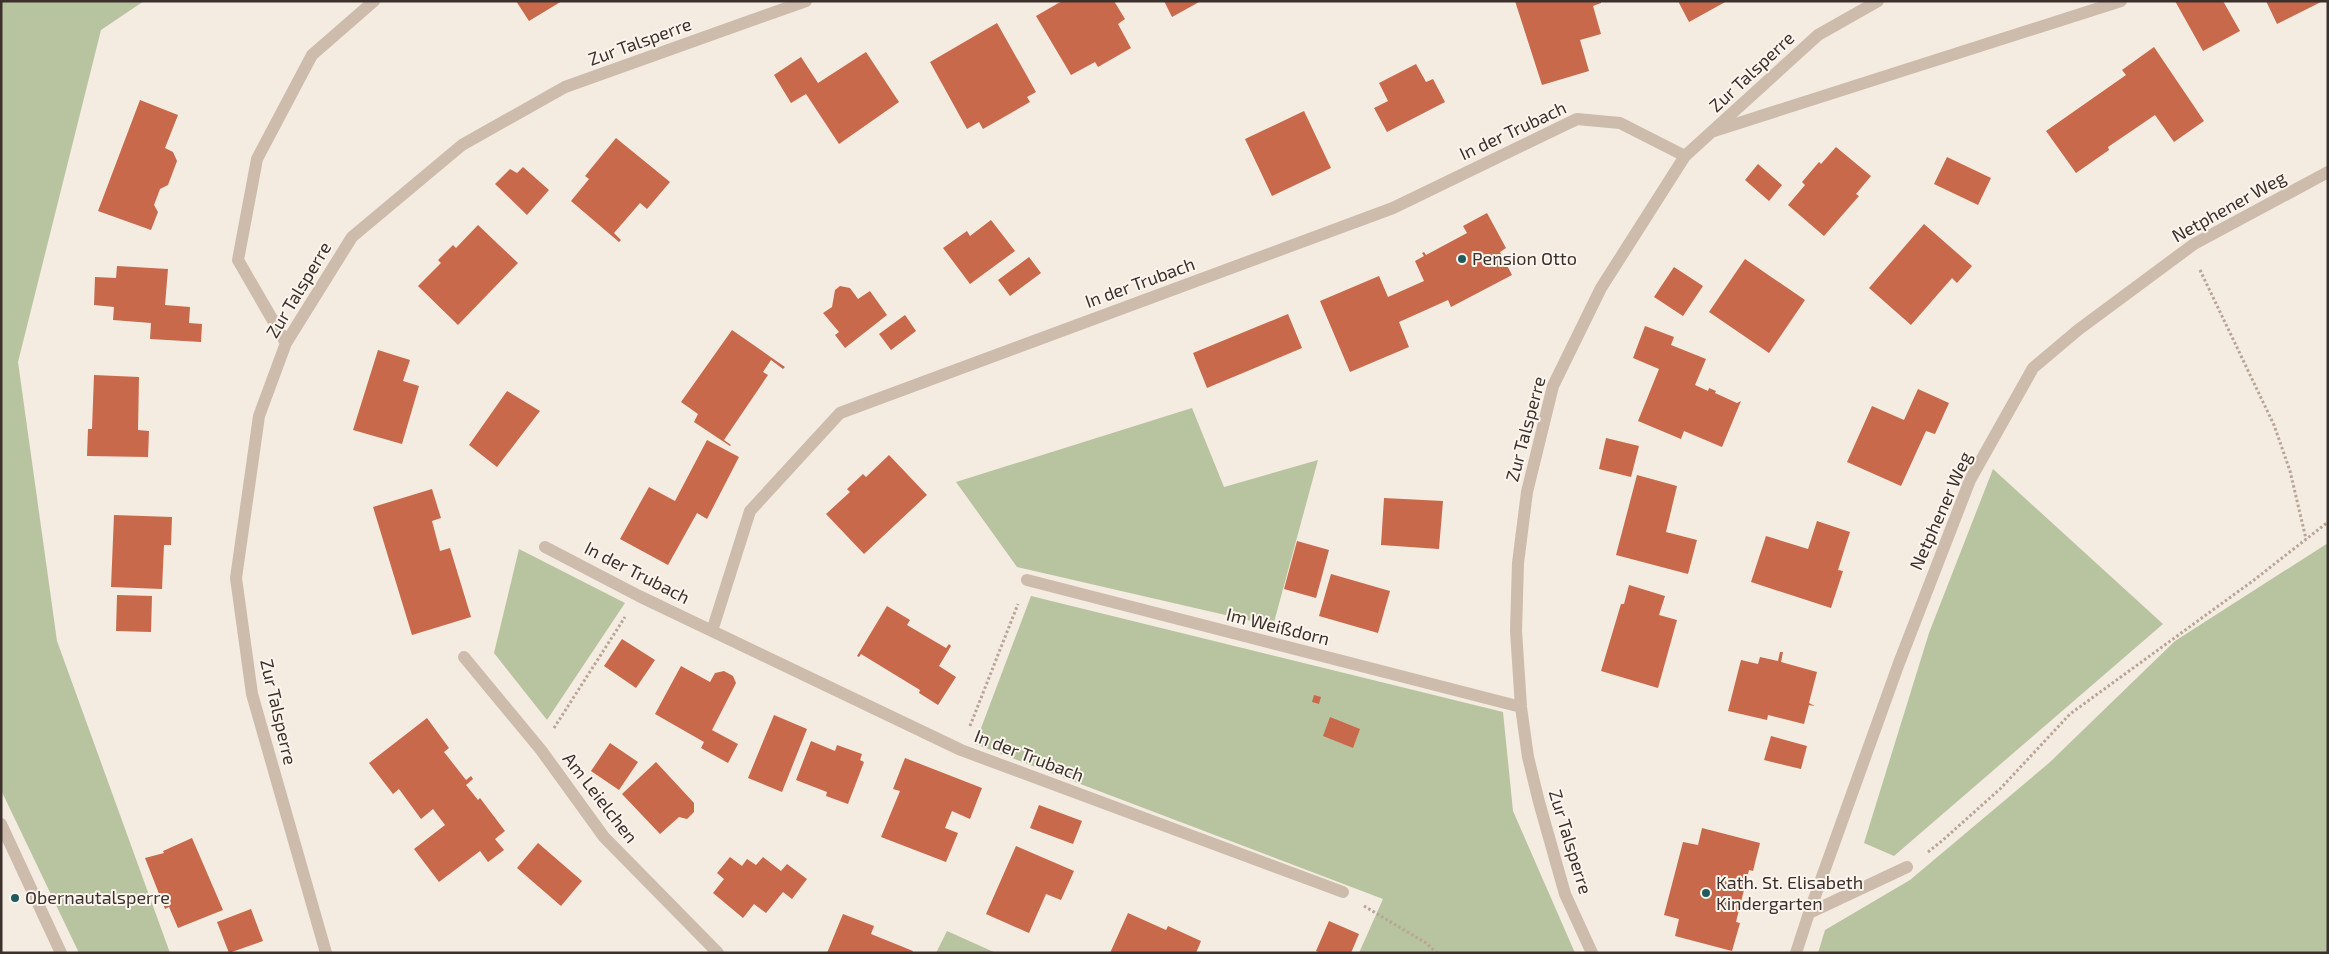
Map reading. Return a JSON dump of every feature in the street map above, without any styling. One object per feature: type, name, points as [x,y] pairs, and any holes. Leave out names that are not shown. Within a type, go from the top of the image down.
[{"type":"street","points":[[286,343],[238,260],[257,159],[312,54],[374,1]]},
{"type":"street","name":"Zur Talsperre","points":[[326,953],[252,694],[236,578],[259,416],[286,343],[352,237],[462,145],[566,87],[806,1]]},
{"type":"street","name":"Zur Talsperre","points":[[1592,953],[1565,894],[1528,756],[1521,708],[1516,631],[1518,563],[1526,492],[1553,386],[1601,288],[1686,156],[1818,36],[1878,1]]},
{"type":"street","points":[[1714,131],[2121,1]]},
{"type":"street","name":"In der Trubach","points":[[712,630],[750,510],[840,413],[1393,208],[1577,119],[1620,123],[1686,156]]},
{"type":"street","name":"Netphener Weg","points":[[1796,953],[1899,663],[1967,489],[2033,368],[2078,330],[2188,248],[2328,172]]},
{"type":"street","name":"In der Trubach","points":[[546,547],[639,596],[961,750],[1343,892]]},
{"type":"street","name":"Im Weißdorn","points":[[1027,580],[1521,708]]},
{"type":"street","name":"Am Leielchen","points":[[464,657],[540,750],[604,837],[718,953]]},
{"type":"street","points":[[1,824],[61,953]]},
{"type":"street","points":[[1809,913],[1907,867]]},
{"type":"path","points":[[2188,248],[2274,425],[2290,471],[2306,539]]},
{"type":"path","points":[[1907,867],[1944,840],[2000,789],[2070,714],[2254,580],[2328,522]]},
{"type":"path","points":[[961,750],[1027,580]]},
{"type":"path","points":[[540,750],[639,596]]},
{"type":"path","points":[[1343,892],[1426,943],[1437,953]]},
{"type":"green space","points":[[1,1],[144,1],[101,30],[18,362],[57,641],[170,953],[79,953],[1,790]]},
{"type":"green space","points":[[1192,408],[1224,487],[1318,460],[1273,626],[1017,567],[956,482]]},
{"type":"green space","points":[[1993,469],[2163,624],[1894,856],[1864,843],[1929,633]]},
{"type":"green space","points":[[2328,543],[2328,953],[1818,953],[1825,930],[1910,880],[2049,763],[2175,641]]},
{"type":"green space","points":[[519,549],[625,603],[547,720],[494,653]]},
{"type":"green space","points":[[1031,596],[1503,712],[1513,811],[1575,953],[1359,953],[1383,899],[975,744]]},
{"type":"green space","points":[[947,931],[996,953],[936,953]]},
{"type":"building","points":[[516,1],[562,1],[529,21]]},
{"type":"building","points":[[1062,1],[1114,1],[1125,19],[1118,24],[1131,48],[1098,67],[1095,62],[1071,75],[1036,16]]},
{"type":"building","points":[[1164,1],[1201,1],[1172,17]]},
{"type":"building","points":[[1515,1],[1601,1],[1601,3],[1593,6],[1601,34],[1580,40],[1589,71],[1542,85]]},
{"type":"building","points":[[1678,1],[1727,1],[1689,22]]},
{"type":"building","points":[[2175,1],[2223,1],[2240,31],[2203,51]]},
{"type":"building","points":[[2266,1],[2323,1],[2277,24]]},
{"type":"building","points":[[997,23],[1036,92],[1027,97],[1030,102],[983,129],[979,122],[967,129],[930,62]]},
{"type":"building","points":[[2154,47],[2204,121],[2174,142],[2155,115],[2108,147],[2109,150],[2076,173],[2046,131],[2126,75],[2122,70]]},
{"type":"building","points":[[866,52],[899,102],[839,144],[806,94],[791,103],[774,75],[801,57],[818,83]]},
{"type":"building","points":[[1416,64],[1426,82],[1433,79],[1445,102],[1387,132],[1374,108],[1388,101],[1379,83]]},
{"type":"building","points":[[140,100],[178,115],[165,148],[173,152],[177,161],[168,185],[160,189],[154,205],[158,212],[151,230],[98,211]]},
{"type":"building","points":[[1304,111],[1331,168],[1272,196],[1245,139]]},
{"type":"building","points":[[616,138],[670,182],[647,209],[640,203],[614,233],[621,240],[619,242],[571,201],[589,179],[585,176]]},
{"type":"building","points":[[1836,147],[1871,176],[1856,194],[1859,196],[1824,236],[1788,205],[1805,185],[1802,182],[1819,162],[1821,164]]},
{"type":"building","points":[[1947,157],[1991,178],[1978,205],[1934,184]]},
{"type":"building","points":[[1758,164],[1782,185],[1769,201],[1745,180]]},
{"type":"building","points":[[523,167],[549,190],[527,215],[495,184],[510,169],[517,173]]},
{"type":"building","points":[[1487,213],[1506,248],[1500,252],[1512,275],[1451,307],[1448,300],[1399,322],[1409,347],[1350,372],[1320,301],[1379,276],[1388,297],[1424,281],[1415,261],[1424,256],[1422,253],[1424,252],[1426,255],[1467,233],[1463,226]]},
{"type":"building","points":[[991,220],[1015,251],[970,284],[943,248],[967,231],[970,236]]},
{"type":"building","points":[[1924,224],[1972,266],[1957,283],[1952,278],[1911,325],[1869,288]]},
{"type":"building","points":[[478,225],[518,263],[458,325],[418,286],[441,263],[438,260],[453,245],[456,248]]},
{"type":"building","points":[[1029,257],[1041,273],[1010,296],[998,280]]},
{"type":"building","points":[[1745,259],[1805,300],[1769,353],[1709,312]]},
{"type":"building","points":[[117,266],[168,269],[165,305],[190,307],[189,323],[202,324],[201,342],[150,339],[151,323],[113,320],[114,307],[94,305],[95,277],[116,278]]},
{"type":"building","points":[[1674,267],[1703,286],[1683,316],[1654,297]]},
{"type":"building","points":[[840,286],[850,288],[858,299],[870,291],[887,315],[845,348],[835,335],[839,332],[823,313],[832,307],[835,290]]},
{"type":"building","points":[[1288,314],[1302,348],[1207,388],[1193,353]]},
{"type":"building","points":[[905,315],[916,331],[891,350],[879,334]]},
{"type":"building","points":[[1645,326],[1674,337],[1671,345],[1706,359],[1695,385],[1708,391],[1709,388],[1716,391],[1715,393],[1737,403],[1741,401],[1722,447],[1684,431],[1681,439],[1638,421],[1659,369],[1633,358]]},
{"type":"building","points":[[732,330],[785,367],[783,369],[771,360],[763,372],[768,375],[724,440],[730,446],[694,422],[698,414],[681,402]]},
{"type":"building","points":[[378,350],[410,360],[403,381],[419,386],[402,444],[353,430]]},
{"type":"building","points":[[94,375],[139,377],[138,430],[149,431],[148,457],[87,456],[88,429],[92,429]]},
{"type":"building","points":[[1918,389],[1949,403],[1935,434],[1926,431],[1901,486],[1847,462],[1872,406],[1904,420]]},
{"type":"building","points":[[507,391],[540,411],[497,467],[469,445]]},
{"type":"building","points":[[1606,438],[1639,446],[1631,477],[1599,469]]},
{"type":"building","points":[[707,440],[739,457],[707,519],[697,513],[668,565],[620,539],[649,487],[675,501]]},
{"type":"building","points":[[889,455],[927,495],[864,554],[826,514],[850,492],[847,489],[863,474],[866,477]]},
{"type":"building","points":[[1637,475],[1677,486],[1666,532],[1697,540],[1688,574],[1616,555]]},
{"type":"building","points":[[432,489],[441,518],[432,521],[440,551],[450,548],[471,617],[412,635],[373,507]]},
{"type":"building","points":[[1384,498],[1443,501],[1439,549],[1381,545]]},
{"type":"building","points":[[114,515],[172,517],[171,545],[164,545],[162,589],[111,587]]},
{"type":"building","points":[[1817,521],[1850,532],[1838,570],[1843,571],[1831,608],[1751,582],[1766,536],[1808,549]]},
{"type":"building","points":[[1297,541],[1329,550],[1316,598],[1284,589]]},
{"type":"building","points":[[1331,574],[1390,591],[1378,633],[1319,616]]},
{"type":"building","points":[[1629,585],[1665,596],[1659,615],[1677,620],[1658,688],[1601,671],[1621,604],[1624,604]]},
{"type":"building","points":[[117,595],[152,596],[151,632],[116,631]]},
{"type":"building","points":[[887,606],[910,620],[907,625],[946,648],[949,644],[951,646],[939,666],[956,677],[938,705],[919,693],[920,690],[861,654],[859,657],[857,656]]},
{"type":"building","points":[[622,639],[655,660],[636,688],[604,666]]},
{"type":"building","points":[[1780,652],[1783,652],[1781,662],[1817,672],[1809,703],[1815,706],[1809,705],[1804,724],[1768,715],[1767,720],[1728,711],[1741,660],[1758,664],[1760,657],[1778,661]]},
{"type":"building","points":[[681,666],[710,682],[715,673],[724,671],[733,676],[736,683],[712,730],[738,744],[728,763],[701,748],[704,742],[655,714]]},
{"type":"building","points":[[1314,695],[1321,697],[1319,704],[1312,702]]},
{"type":"building","points":[[774,715],[807,729],[782,792],[748,778]]},
{"type":"building","points":[[1330,717],[1360,729],[1353,748],[1323,736]]},
{"type":"building","points":[[427,718],[449,748],[444,752],[466,780],[471,776],[473,779],[466,785],[478,800],[480,798],[505,831],[495,839],[504,850],[488,862],[480,851],[439,882],[414,849],[445,825],[433,809],[421,819],[399,789],[393,794],[369,763]]},
{"type":"building","points":[[1771,736],[1807,746],[1801,769],[1764,760]]},
{"type":"building","points":[[811,741],[835,751],[837,745],[862,754],[860,760],[864,762],[848,804],[826,796],[827,792],[796,780]]},
{"type":"building","points":[[610,743],[638,762],[619,790],[591,771]]},
{"type":"building","points":[[905,758],[982,788],[970,819],[952,811],[945,828],[958,833],[946,862],[881,837],[900,791],[893,789]]},
{"type":"building","points":[[656,762],[694,803],[694,812],[687,819],[679,817],[660,834],[622,794]]},
{"type":"building","points":[[1039,805],[1082,821],[1073,844],[1030,828]]},
{"type":"building","name":"Kath. St. Elisabeth Kindergarten","points":[[1702,828],[1760,843],[1753,871],[1749,870],[1736,922],[1740,923],[1732,951],[1675,936],[1679,919],[1664,915],[1683,842],[1698,845]]},
{"type":"building","points":[[192,838],[223,910],[178,928],[169,907],[165,909],[145,858],[164,853],[163,851]]},
{"type":"building","points":[[538,843],[582,881],[561,906],[517,868]]},
{"type":"building","points":[[1016,846],[1074,871],[1061,900],[1046,894],[1029,933],[986,914]]},
{"type":"building","points":[[730,857],[742,866],[747,859],[756,865],[763,857],[781,871],[787,864],[807,879],[792,899],[783,892],[766,913],[754,904],[743,918],[713,893],[724,879],[717,873]]},
{"type":"building","points":[[251,909],[263,941],[229,953],[217,922]]},
{"type":"building","points":[[1128,913],[1166,930],[1168,926],[1201,941],[1196,953],[1110,953]]},
{"type":"building","points":[[843,914],[874,926],[871,934],[913,951],[912,953],[827,953]]},
{"type":"building","points":[[1329,921],[1359,934],[1351,953],[1321,953],[1316,951]]},
{"type":"place","name":"Pension Otto","points":[[1462,259]]},
{"type":"place","name":"Kath. St. Elisabeth Kindergarten","points":[[1706,893]]},
{"type":"place","name":"Obernautalsperre","points":[[15,898]]}]
